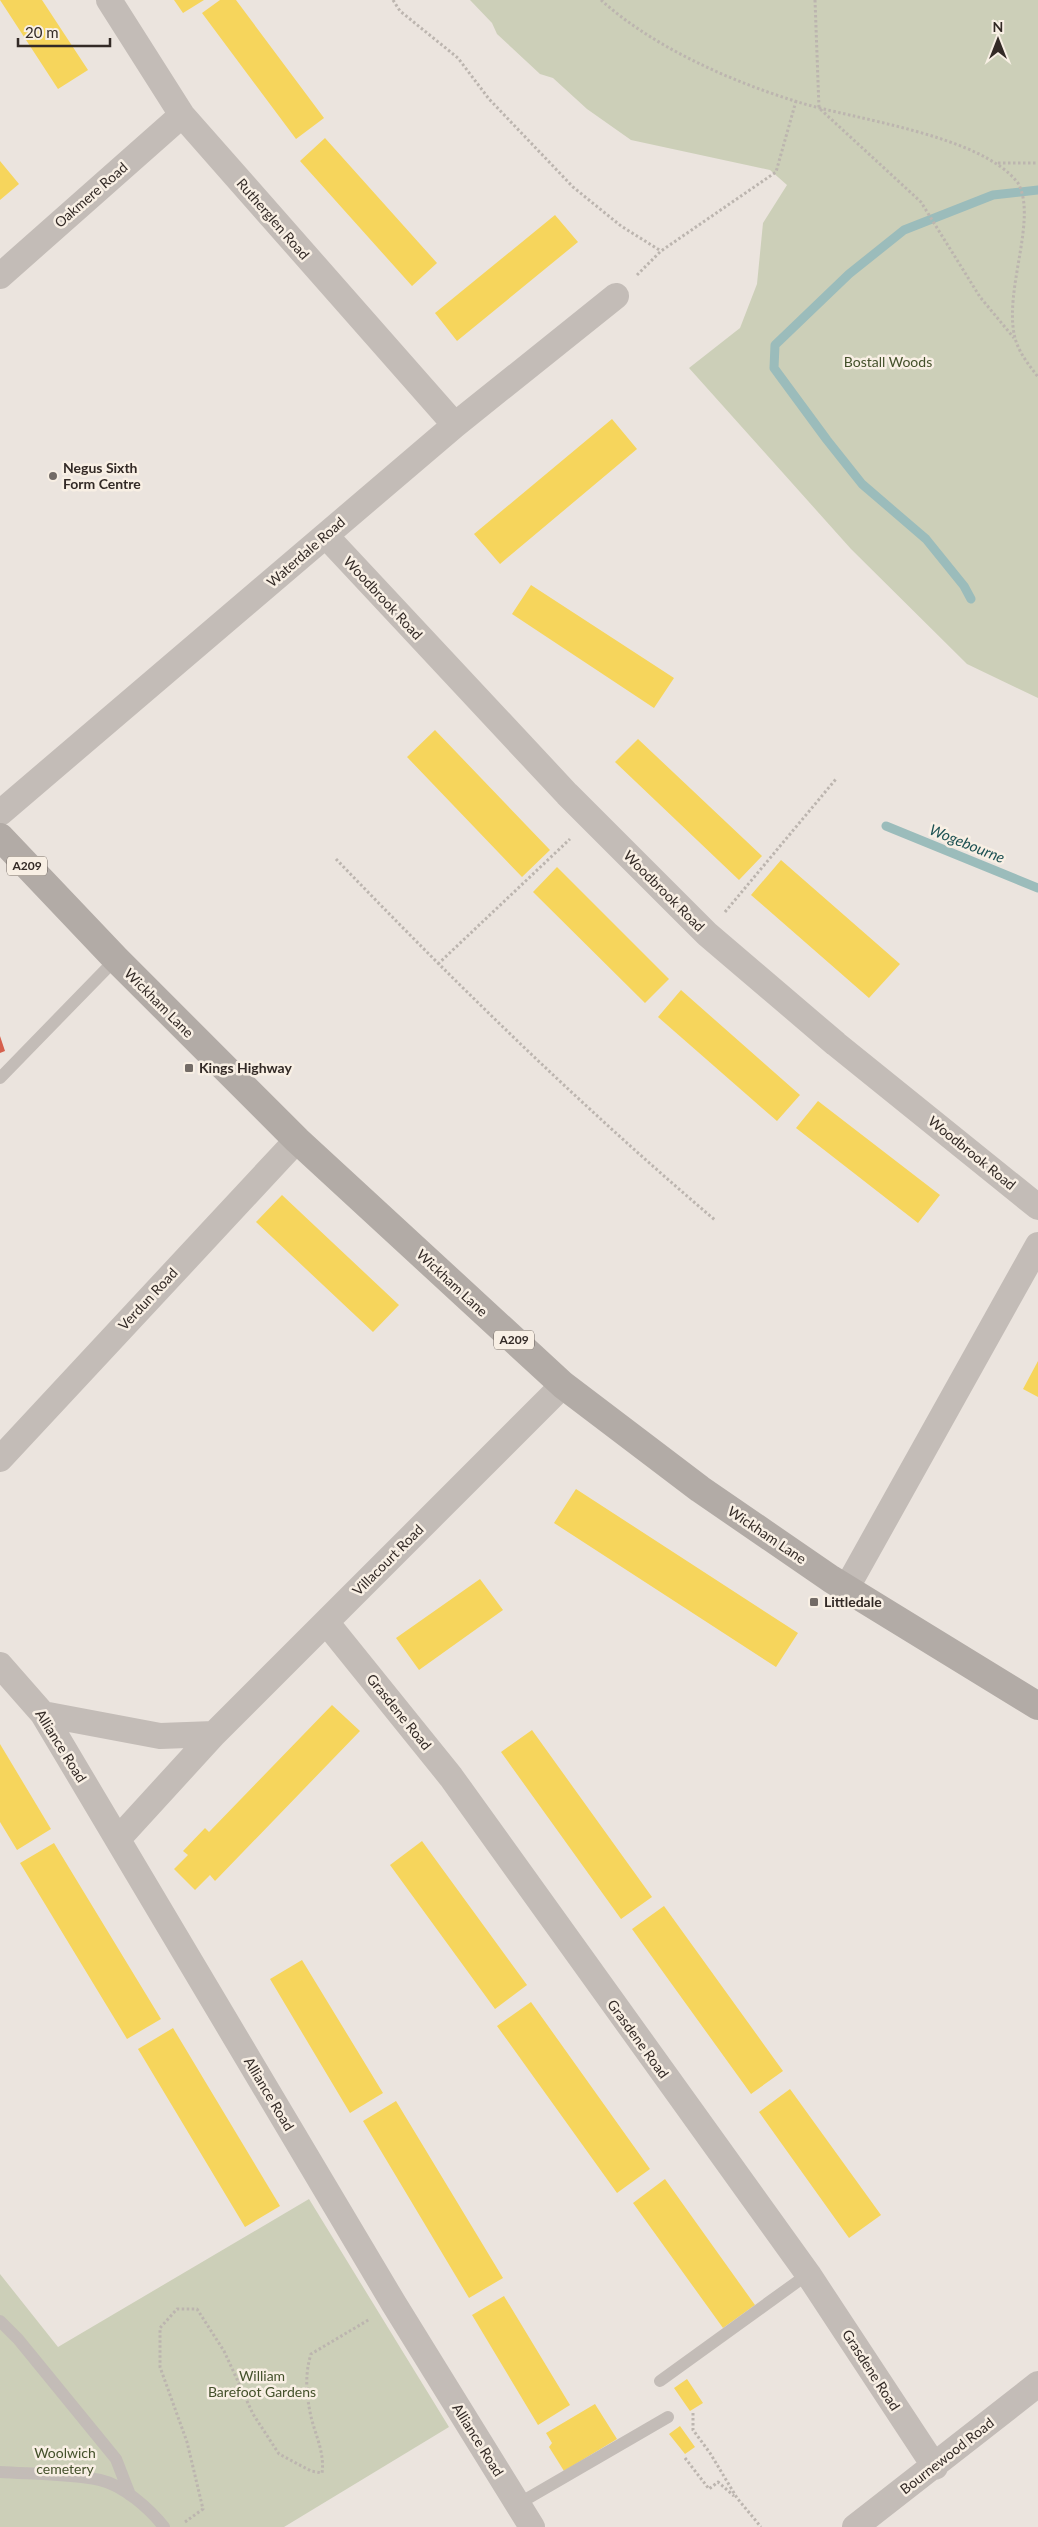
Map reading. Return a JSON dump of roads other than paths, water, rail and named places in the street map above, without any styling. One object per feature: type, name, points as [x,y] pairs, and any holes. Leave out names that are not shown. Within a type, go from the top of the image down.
[{"type":"main road","name":"Wickham Lane","points":[[0,837],[116,959],[297,1140],[563,1385],[700,1489],[846,1589],[1038,1706]]},
{"type":"street","name":"Rutherglen Road","points":[[108,0],[182,115],[454,425]]},
{"type":"street","name":"Oakmere Road","points":[[0,276],[182,115]]},
{"type":"street","name":"Waterdale Road","points":[[0,813],[454,425],[616,296]]},
{"type":"street","name":"Woodbrook Road","points":[[326,536],[471,693],[592,819],[707,934],[836,1044],[1038,1207]]},
{"type":"street","name":"Verdun Road","points":[[0,1458],[297,1140]]},
{"type":"street","points":[[846,1589],[1038,1245]]},
{"type":"street","name":"Villacourt Road","points":[[118,1839],[214,1734],[563,1385]]},
{"type":"street","name":"Grasdene Road","points":[[326,1622],[451,1777],[808,2274],[935,2467]]},
{"type":"street","name":"Alliance Road","points":[[0,1665],[43,1714],[394,2304],[532,2527]]},
{"type":"street","points":[[43,1714],[160,1736],[214,1734]]},
{"type":"street","name":"Bournewood Road","points":[[855,2527],[935,2467],[1038,2384]]},
{"type":"lane","points":[[0,1078],[116,959]]},
{"type":"lane","points":[[660,2381],[808,2274]]},
{"type":"lane","points":[[0,2321],[18,2339],[116,2460],[130,2495]]},
{"type":"lane","points":[[518,2504],[668,2417]]},
{"type":"lane","points":[[0,2472],[101,2480],[130,2495],[155,2515],[164,2527]]},
{"type":"waterway","points":[[971,599],[964,586],[926,539],[862,484],[827,440],[774,368],[775,345],[849,274],[904,230],[993,195],[1038,190]]},
{"type":"waterway","name":"Wogebourne","points":[[886,826],[1038,888]]},
{"type":"place","name":"Negus Sixth Form Centre","points":[[53,476]]},
{"type":"place","name":"Kings Highway","points":[[189,1068]]},
{"type":"place","name":"Littledale","points":[[814,1602]]},
{"type":"park label","name":"Bostall Woods","points":[[888,362]]},
{"type":"park label","name":"William Barefoot Gardens","points":[[262,2384]]},
{"type":"park label","name":"Woolwich cemetery","points":[[65,2462]]}]
